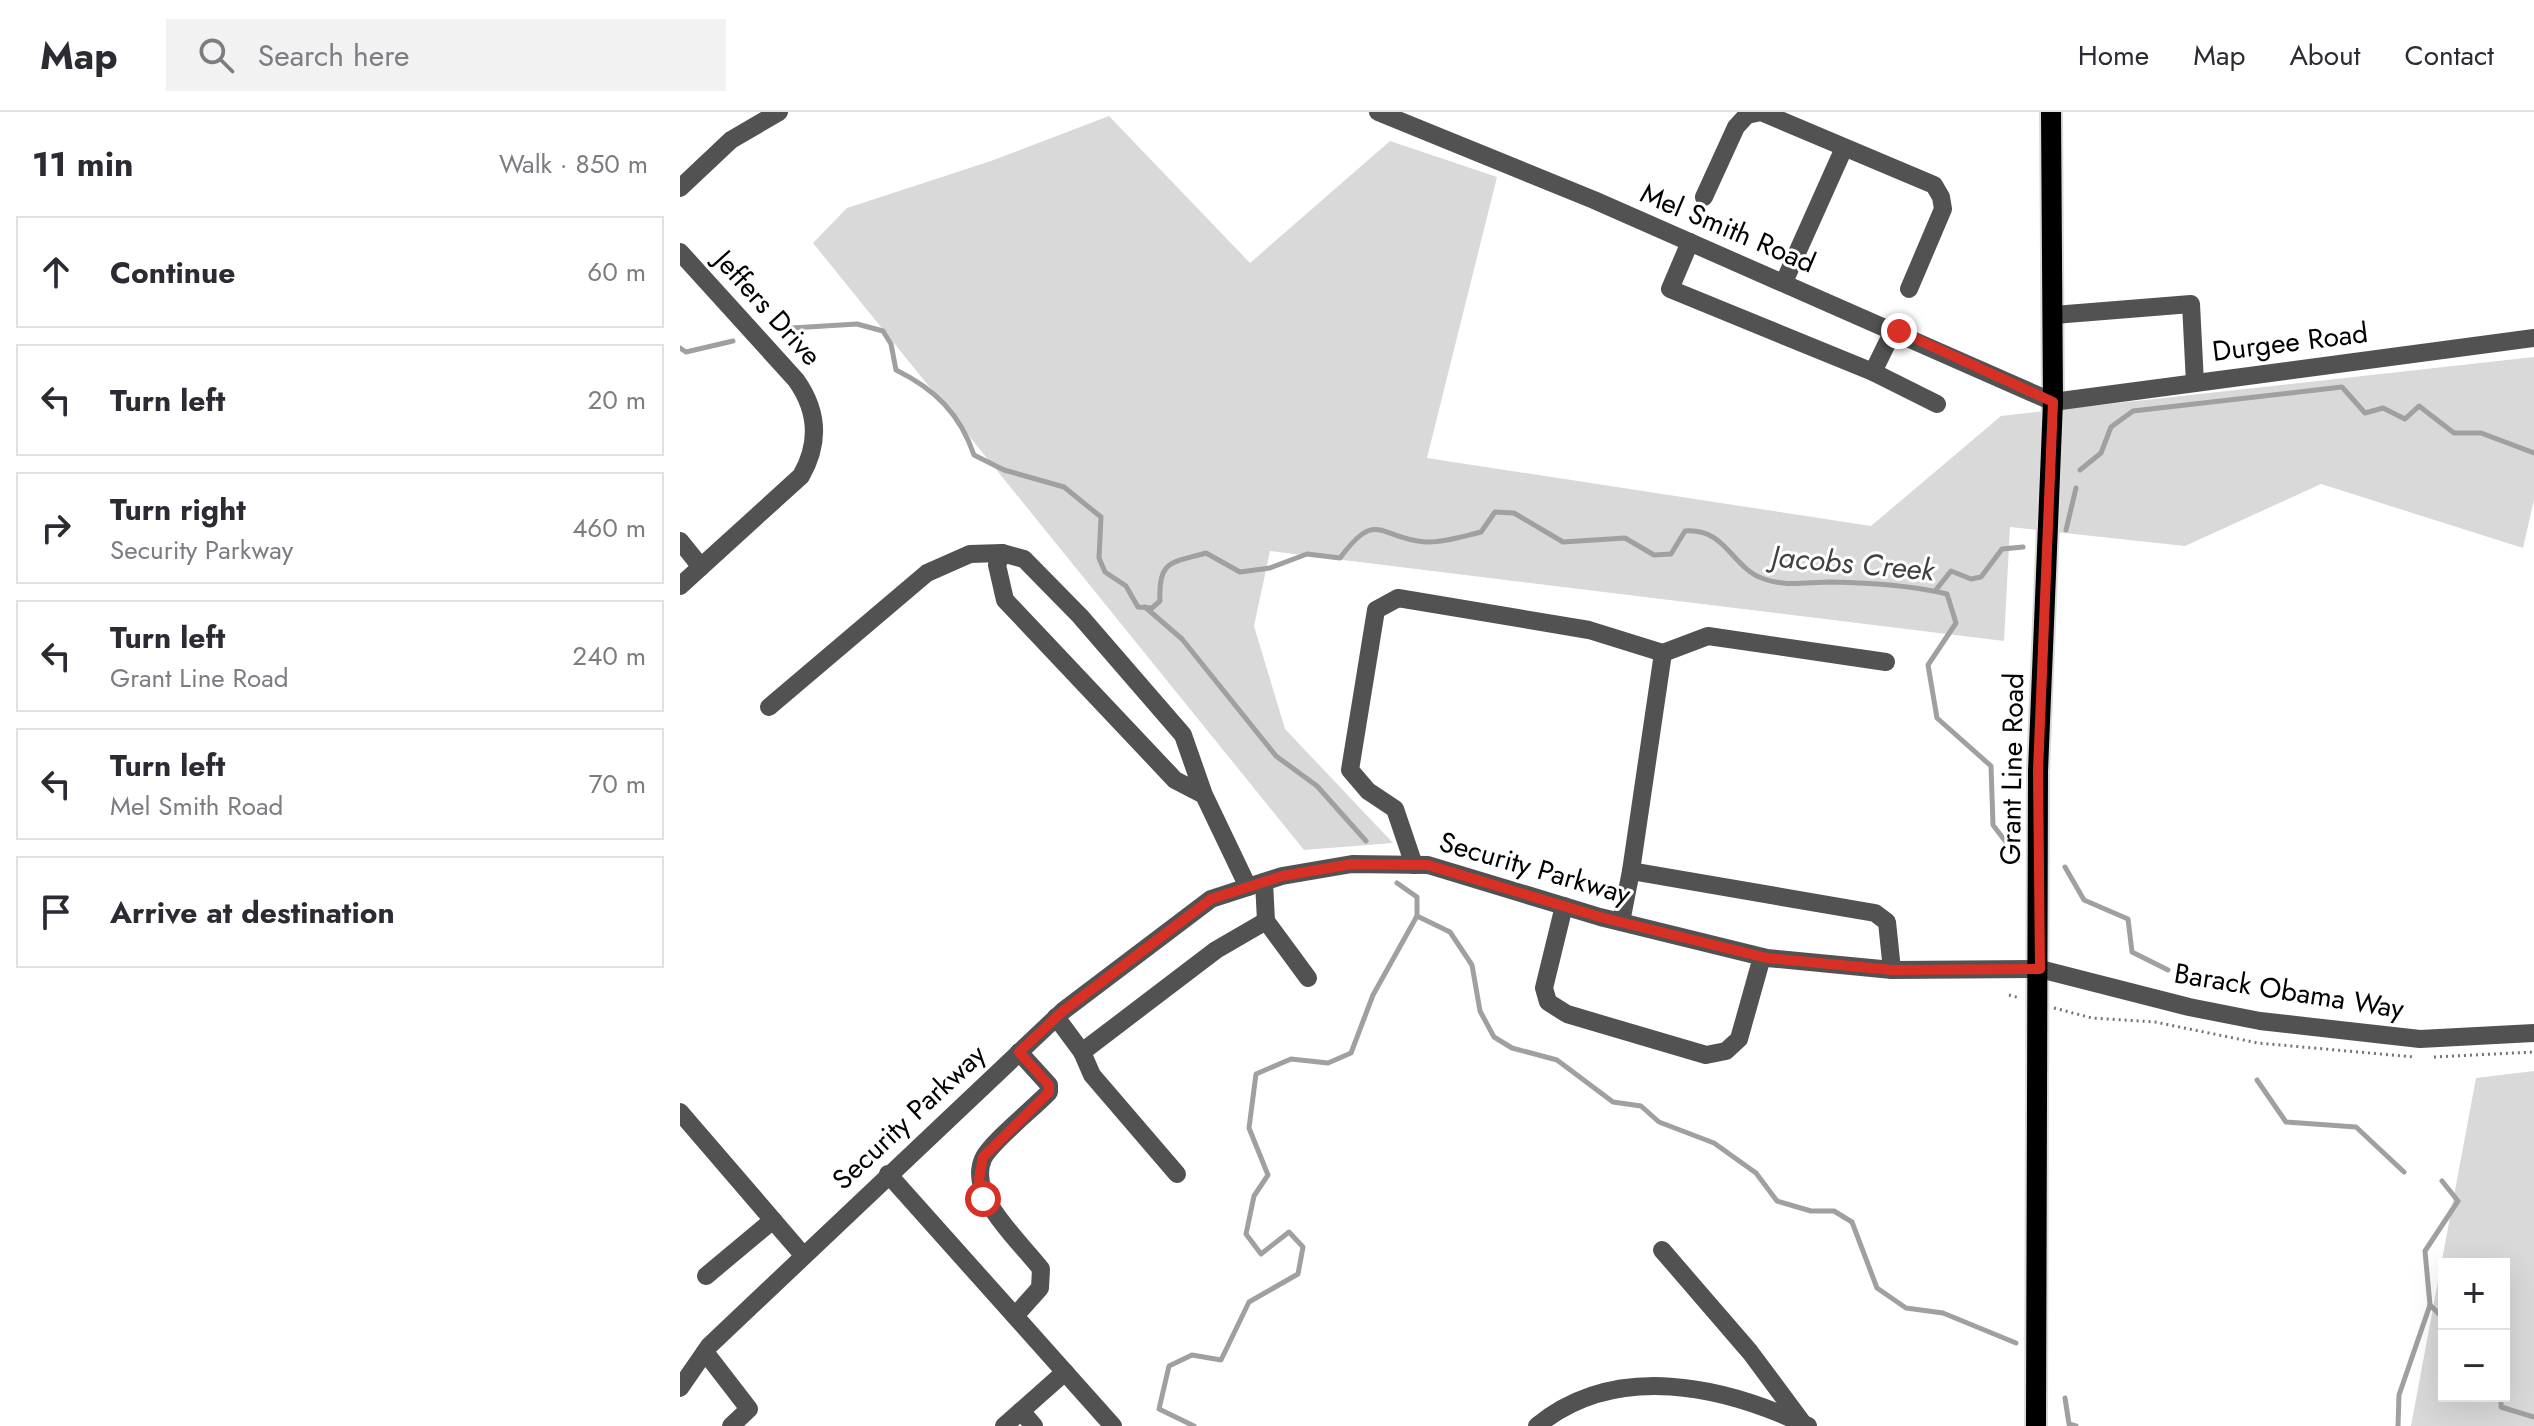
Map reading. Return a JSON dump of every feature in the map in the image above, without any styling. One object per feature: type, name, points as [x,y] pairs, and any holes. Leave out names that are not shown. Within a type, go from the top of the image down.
[{"type":"main road","name":"Grant Line Road","points":[[2036,1426],[2040,969],[2038,771],[2053,402],[2051,112]]},
{"type":"street","points":[[680,188],[731,140],[779,112]]},
{"type":"street","name":"Mel Smith Road","points":[[1378,112],[1894,329],[2053,402]]},
{"type":"street","points":[[1704,197],[1736,127],[1747,115],[1761,112],[1934,185],[1943,209],[1909,289]]},
{"type":"street","points":[[1784,282],[1844,148]]},
{"type":"street","points":[[1690,242],[1670,289],[1873,372],[1937,404]]},
{"type":"street","name":"Jeffers Drive","points":[[680,252],[796,380],[808,398],[815,427],[813,453],[801,476],[680,586]]},
{"type":"street","points":[[2054,315],[2191,304],[2195,383]]},
{"type":"street","points":[[1873,372],[1894,329]]},
{"type":"street","name":"Durgee Road","points":[[2053,402],[2534,338]]},
{"type":"street","points":[[680,541],[701,567]]},
{"type":"street","points":[[1002,553],[997,565],[1005,600],[1175,780],[1204,795]]},
{"type":"street","points":[[769,707],[927,573],[970,554],[1002,553],[1024,559],[1080,616],[1183,735],[1204,795],[1256,884],[1266,921],[1308,978]]},
{"type":"street","points":[[1414,865],[1395,809],[1368,791],[1350,770],[1376,610],[1398,598],[1589,630],[1663,653],[1708,636],[1886,662]]},
{"type":"street","points":[[1621,922],[1663,653]]},
{"type":"street","name":"Security Parkway","points":[[680,1388],[705,1352],[803,1255],[1056,1017],[1211,899],[1256,884],[1352,864],[1428,865],[1621,922],[1762,957],[1892,970],[2040,969]]},
{"type":"street","points":[[1631,871],[1875,913],[1887,922],[1892,970]]},
{"type":"street","points":[[1564,906],[1544,988],[1548,1002],[1567,1014],[1706,1055],[1726,1051],[1739,1039],[1762,957]]},
{"type":"street","points":[[1082,1052],[1216,950],[1266,921]]},
{"type":"street","name":"Barack Obama Way","points":[[2040,969],[2189,1007],[2260,1021],[2420,1039],[2534,1033]]},
{"type":"street","points":[[1056,1017],[1082,1052],[1092,1075],[1177,1174]]},
{"type":"street","points":[[1015,1316],[1040,1288],[1041,1269],[983,1199],[979,1179],[983,1157],[1049,1092],[1049,1085],[1019,1052]]},
{"type":"street","points":[[680,1112],[803,1255]]},
{"type":"street","points":[[888,1174],[1113,1426]]},
{"type":"street","points":[[706,1276],[773,1220]]},
{"type":"street","points":[[1662,1250],[1750,1352],[1806,1425]]},
{"type":"street","points":[[705,1352],[749,1409],[731,1426]]},
{"type":"street","points":[[1004,1426],[1065,1372]]},
{"type":"street","points":[[1537,1426],[1571,1404],[1616,1390],[1658,1386],[1693,1387],[1755,1402],[1806,1425]]},
{"type":"street","points":[[1021,1411],[1034,1426]]},
{"type":"shaded area","points":[[1109,116],[1250,263],[1390,141],[1497,177],[1427,458],[1871,526],[2001,416],[2534,357],[2534,500],[2523,548],[2321,484],[2185,546],[2010,527],[2004,641],[1270,551],[1254,626],[1285,729],[1393,843],[1304,850],[813,243],[847,208],[991,161]]},
{"type":"shaded area","points":[[2534,1071],[2534,1426],[2411,1426],[2438,1281],[2438,1402],[2510,1402],[2510,1258],[2442,1258],[2476,1078]]},
{"type":"waterway","name":"Jacobs Creek","points":[[775,329],[857,324],[883,331],[891,344],[896,370],[923,386],[944,404],[961,427],[974,455],[1004,470],[1064,487],[1101,517],[1099,558],[1105,572],[1126,586],[1138,607],[1152,608],[1160,601],[1161,578],[1169,565],[1206,553],[1240,572],[1270,568],[1307,554],[1340,558],[1352,543],[1371,530],[1425,542],[1461,537],[1481,532],[1495,512],[1514,513],[1563,542],[1625,538],[1654,555],[1671,554],[1685,531],[1699,532],[1719,542],[1753,573],[1772,581],[1875,584],[1947,594],[1956,623],[1928,665],[1937,718],[1991,766],[1993,825],[2009,846]]},
{"type":"waterway","name":"Jacobs Creek","points":[[680,348],[686,352],[733,341]]},
{"type":"waterway","points":[[2080,470],[2101,453],[2111,427],[2133,411],[2342,387],[2365,413],[2383,408],[2405,419],[2419,406],[2454,433],[2481,433],[2534,453]]},
{"type":"waterway","points":[[2066,530],[2076,488]]},
{"type":"waterway","points":[[1935,591],[1951,571],[1971,579],[1981,577],[2002,549],[2023,547]]},
{"type":"waterway","points":[[1145,607],[1182,639],[1276,756],[1317,786],[1366,841]]},
{"type":"waterway","name":"Jacobs Creek","points":[[2065,867],[2084,900],[2128,919],[2132,952],[2168,970]]},
{"type":"waterway","points":[[1194,1426],[1159,1409],[1169,1366],[1192,1355],[1221,1360],[1249,1302],[1298,1274],[1303,1247],[1289,1232],[1261,1254],[1246,1234],[1254,1196],[1268,1175],[1249,1128],[1256,1074],[1291,1059],[1328,1063],[1351,1053],[1373,995],[1417,916],[1417,897],[1397,883]]},
{"type":"waterway","points":[[1417,916],[1450,932],[1472,965],[1480,1011],[1494,1037],[1512,1048],[1557,1060],[1613,1102],[1641,1106],[1659,1122],[1714,1143],[1756,1173],[1777,1201],[1811,1211],[1834,1211],[1852,1222],[1877,1288],[1906,1308],[1943,1313],[2016,1343]]},
{"type":"waterway","name":"Jacobs Creek","points":[[2257,1080],[2286,1122],[2356,1127],[2404,1172]]},
{"type":"waterway","name":"Jacobs Creek","points":[[2438,1313],[2430,1305],[2425,1251],[2458,1201],[2442,1181]]},
{"type":"waterway","points":[[2398,1426],[2399,1395],[2430,1305]]},
{"type":"waterway","points":[[2065,1398],[2069,1424],[2076,1426]]},
{"type":"waterway","name":"Jacobs Creek","points":[[2501,1402],[2501,1407],[2534,1417]]},
{"type":"route","points":[[983,1199],[979,1179],[983,1157],[1049,1092],[1049,1085],[1019,1052],[1063,1011],[1211,899],[1282,876],[1352,864],[1428,865],[1600,917],[1767,958],[1892,970],[2040,969],[2038,771],[2053,402],[1899,331]]}]
